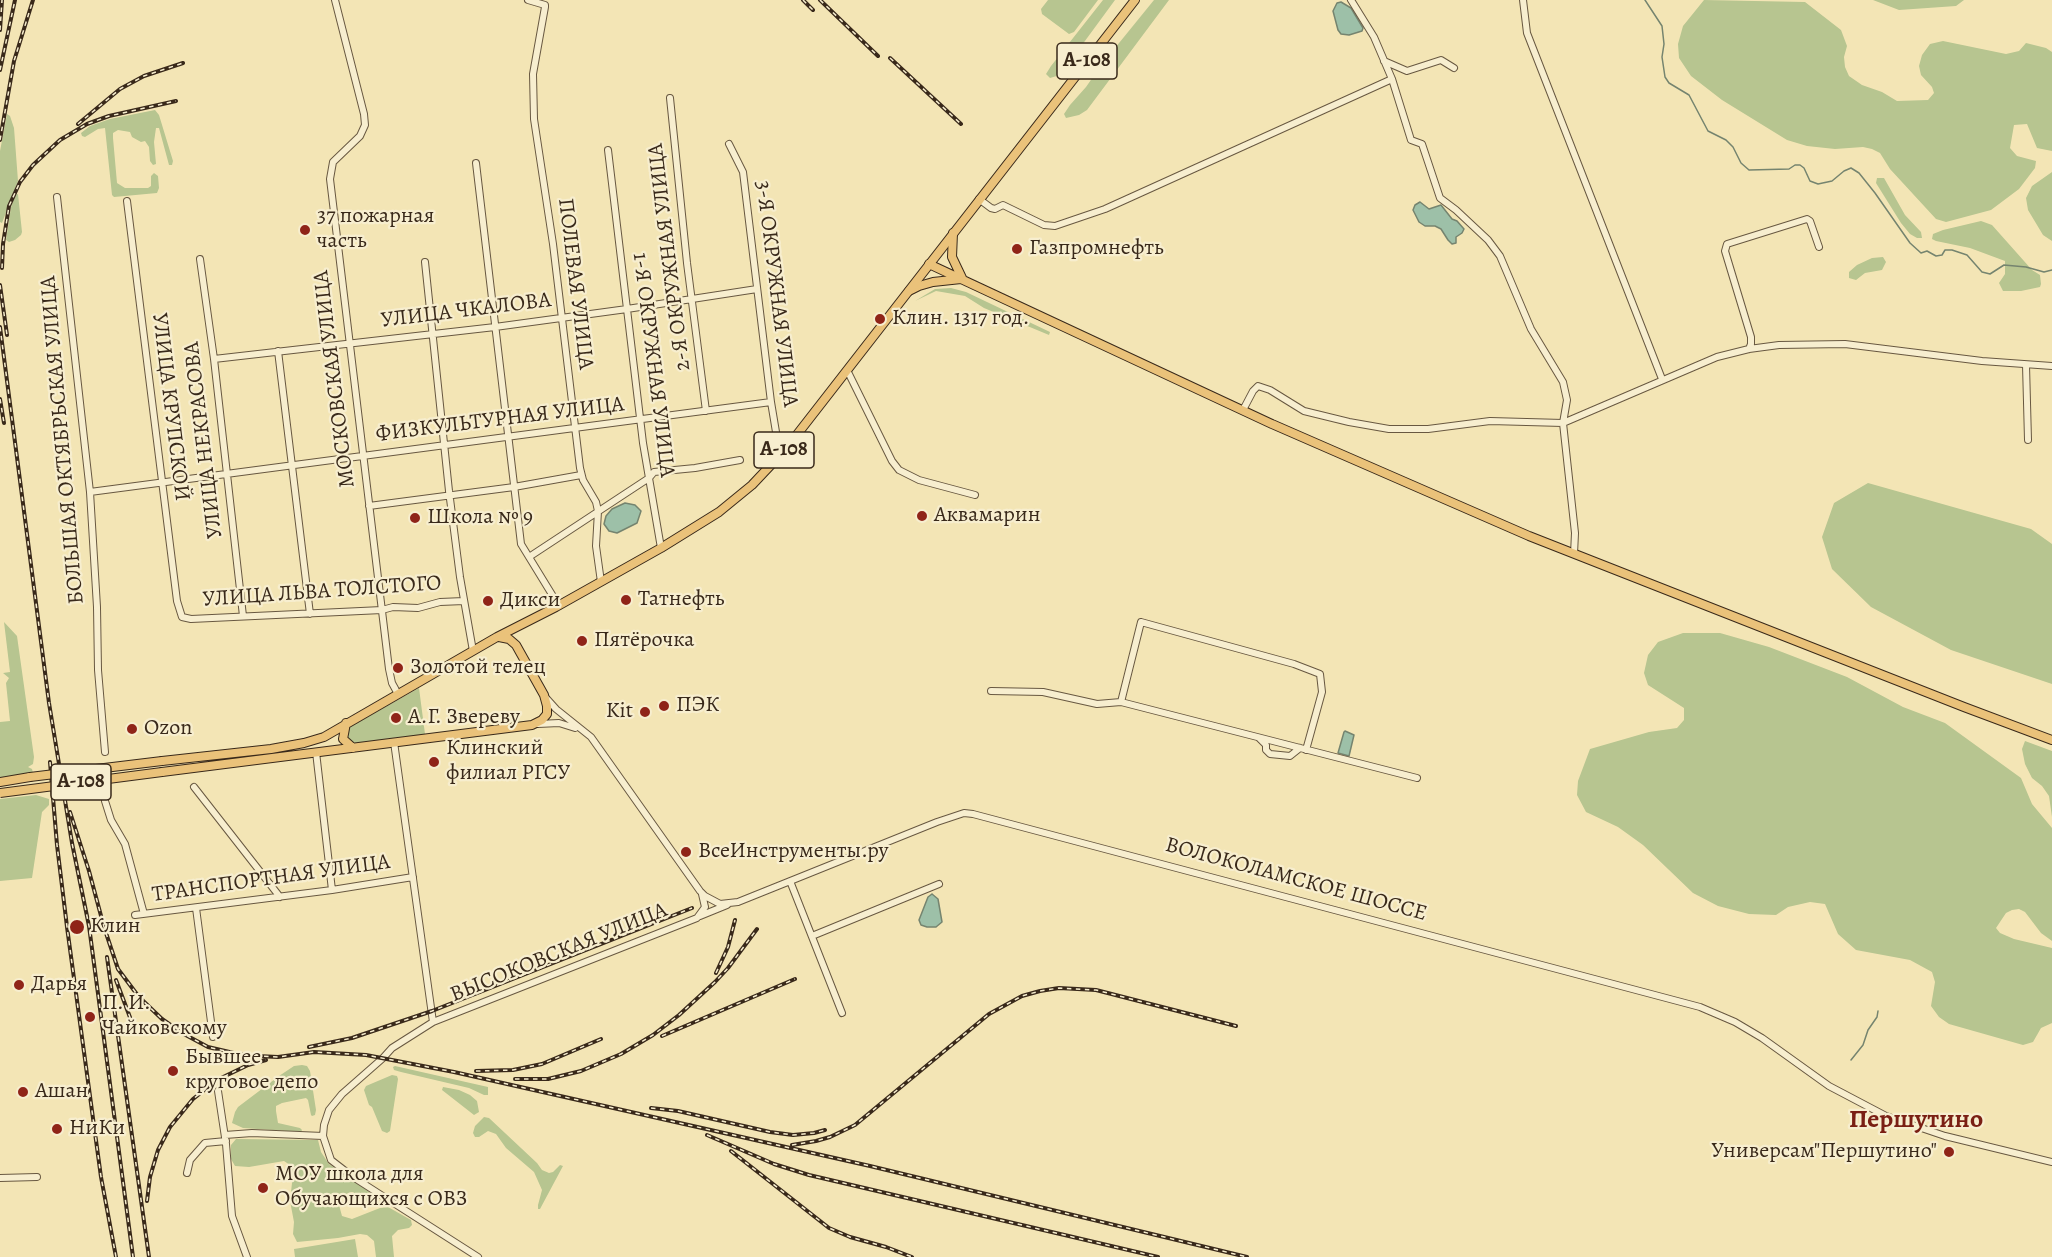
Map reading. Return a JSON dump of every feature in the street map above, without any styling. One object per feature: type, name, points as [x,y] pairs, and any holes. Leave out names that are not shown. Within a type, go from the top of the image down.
[{"type":"highway","name":"А-108","points":[[0,782],[304,743],[324,737],[496,638],[559,606],[719,512],[752,485],[785,450],[1135,0]]},
{"type":"highway","points":[[516,645],[515,636],[520,626]]},
{"type":"highway","points":[[496,638],[509,639],[516,645],[544,695],[547,714],[542,720],[532,725]]},
{"type":"highway","points":[[346,723],[342,736],[353,748]]},
{"type":"highway","name":"А-108","points":[[0,793],[532,725]]},
{"type":"main road","points":[[953,233],[952,257],[962,279]]},
{"type":"main road","points":[[929,264],[1243,410],[1424,491],[1574,554],[2052,740]]},
{"type":"main road","points":[[907,293],[933,282],[962,279]]},
{"type":"street","name":"МОСКОВСКАЯ УЛИЦА","points":[[335,0],[365,125],[360,136],[337,156],[330,174],[348,344],[382,610],[392,683],[398,694]]},
{"type":"street","name":"ПОЛЕВАЯ УЛИЦА","points":[[528,0],[545,5],[532,84],[534,119],[553,244],[581,475],[598,511],[596,546],[601,582]]},
{"type":"street","points":[[1351,0],[1370,30],[1392,79],[1411,140],[1422,144],[1440,198],[1488,240],[1500,256],[1531,329],[1563,382],[1567,400],[1563,423],[1575,523],[1574,554]]},
{"type":"street","points":[[1523,0],[1527,33],[1662,379]]},
{"type":"street","points":[[1384,62],[1407,71],[1441,60],[1454,68]]},
{"type":"street","points":[[979,200],[991,208],[1003,205],[1044,225],[1055,226],[1105,209],[1392,79]]},
{"type":"street","name":"2-Я ОКРУЖНАЯ УЛИЦА","points":[[670,98],[706,411]]},
{"type":"street","name":"3-Я ОКРУЖНАЯ УЛИЦА","points":[[729,144],[743,172],[771,402],[777,438],[785,450]]},
{"type":"street","name":"1-Я ОКРУЖНАЯ УЛИЦА","points":[[608,150],[641,420],[660,548]]},
{"type":"street","points":[[476,163],[521,544],[559,606]]},
{"type":"street","name":"БОЛЬШАЯ ОКТЯБРЬСКАЯ УЛИЦА","points":[[57,197],[90,492],[97,607],[98,670],[105,752]]},
{"type":"street","name":"УЛИЦА КРУПСКОЙ","points":[[127,201],[161,482],[177,602],[182,617]]},
{"type":"street","points":[[1749,349],[1751,337],[1725,250],[1727,244],[1807,219],[1810,221],[1819,248]]},
{"type":"street","name":"УЛИЦА НЕКРАСОВА","points":[[200,259],[214,359],[243,616]]},
{"type":"street","points":[[425,262],[449,496],[473,651]]},
{"type":"street","name":"УЛИЦА ЧКАЛОВА","points":[[214,359],[495,327],[757,289]]},
{"type":"street","points":[[1243,410],[1252,391],[1258,386],[1270,390],[1304,411],[1389,429],[1417,429],[1490,421],[1563,423],[1717,357],[1779,345],[1845,344],[2052,366]]},
{"type":"street","points":[[278,351],[310,614]]},
{"type":"street","points":[[2026,365],[2028,440]]},
{"type":"street","points":[[847,370],[892,461],[899,470],[919,480],[975,495]]},
{"type":"street","name":"ФИЗКУЛЬТУРНАЯ УЛИЦА","points":[[90,492],[771,402]]},
{"type":"street","points":[[529,557],[649,478],[654,472],[740,460]]},
{"type":"street","points":[[369,506],[514,487],[581,475]]},
{"type":"street","name":"УЛИЦА ЛЬВА ТОЛСТОГО","points":[[182,617],[191,619],[310,614],[382,610],[393,606],[418,608],[440,602],[464,601]]},
{"type":"street","points":[[1121,702],[1141,622],[1294,664],[1320,674],[1322,692],[1303,749],[1290,756],[1270,754],[1266,750],[1266,745],[1259,738]]},
{"type":"street","points":[[991,691],[1043,692],[1097,704],[1121,702],[1417,778]]},
{"type":"street","points":[[544,695],[556,709],[591,737],[700,891],[714,902],[728,905]]},
{"type":"street","points":[[532,725],[565,724],[591,737]]},
{"type":"street","points":[[394,742],[433,1022]]},
{"type":"street","points":[[316,752],[332,890]]},
{"type":"street","points":[[194,787],[280,897]]},
{"type":"street","points":[[105,801],[111,820],[125,844],[144,914]]},
{"type":"street","name":"ВОЛОКОЛАМСКОЕ ШОССЕ","points":[[728,905],[937,822],[964,813],[990,817],[1700,1006],[1744,1028],[1829,1086],[1886,1116],[1945,1136],[2052,1162]]},
{"type":"street","name":"ТРАНСПОРТНАЯ УЛИЦА","points":[[135,915],[332,890],[412,877]]},
{"type":"street","points":[[790,881],[842,1013]]},
{"type":"street","points":[[812,936],[939,884]]},
{"type":"street","name":"ВЫСОКОВСКАЯ УЛИЦА","points":[[697,918],[705,907],[700,891]]},
{"type":"street","name":"ВЫСОКОВСКАЯ УЛИЦА","points":[[323,1136],[329,1110],[342,1094],[392,1048],[433,1022],[728,905]]},
{"type":"street","points":[[196,908],[213,1037]]},
{"type":"street","points":[[219,1091],[232,1216],[247,1257]]},
{"type":"street","points":[[187,1173],[190,1160],[205,1143],[225,1138],[323,1136],[328,1156],[336,1165],[478,1257]]},
{"type":"street","points":[[0,1178],[37,1177]]},
{"type":"shaded area","points":[[1048,0],[1098,0],[1074,32],[1069,34],[1042,14],[1041,9]]},
{"type":"shaded area","points":[[1103,0],[1115,0],[1060,75],[1050,78],[1046,74],[1051,66]]},
{"type":"shaded area","points":[[1154,0],[1169,0],[1087,110],[1079,115],[1066,118],[1064,114],[1070,105]]},
{"type":"shaded area","points":[[1704,0],[1805,2],[1841,30],[1847,46],[1844,57],[1849,76],[1862,85],[1882,92],[1897,101],[1928,100],[1934,93],[1932,87],[1921,75],[1919,66],[1922,55],[1930,44],[1943,41],[2006,54],[2019,51],[2026,43],[2046,48],[2052,52],[2052,151],[2037,148],[2027,124],[2014,125],[2010,148],[2017,156],[2036,161],[2035,168],[2019,189],[1991,210],[1946,222],[1936,219],[1890,169],[1880,153],[1863,147],[1835,149],[1807,146],[1787,140],[1722,100],[1691,76],[1679,58],[1678,44],[1683,26]]},
{"type":"shaded area","points":[[1873,0],[1964,0],[1956,6],[1899,10]]},
{"type":"shaded area","points":[[1341,2],[1351,8],[1363,28],[1362,31],[1349,35],[1341,34],[1338,30],[1333,11],[1337,3]]},
{"type":"shaded area","points":[[155,110],[159,115],[173,161],[172,165],[169,165],[159,128],[156,128],[154,142],[156,164],[153,165],[150,161],[149,147],[145,141],[141,142],[132,137],[130,132],[118,130],[113,133],[117,183],[125,188],[148,188],[151,186],[151,176],[154,173],[158,176],[159,188],[157,193],[114,197],[105,128],[98,129],[85,137],[81,133],[90,126],[110,119]]},
{"type":"shaded area","points":[[7,114],[14,128],[18,181],[2,223],[0,222],[0,151]]},
{"type":"shaded area","points":[[2052,172],[2052,241],[2043,235],[2028,210],[2026,198],[2032,186]]},
{"type":"shaded area","points":[[1877,178],[1884,178],[1905,215],[1921,232],[1922,238],[1910,234],[1901,223],[1876,183]]},
{"type":"shaded area","points":[[18,194],[22,232],[15,240],[9,242],[6,240],[11,207],[15,195]]},
{"type":"shaded area","points":[[1420,202],[1429,209],[1441,205],[1452,219],[1457,221],[1464,229],[1456,237],[1456,243],[1452,244],[1441,229],[1435,226],[1425,226],[1419,222],[1413,210]]},
{"type":"shaded area","points":[[1981,221],[1992,225],[2032,270],[2040,275],[2040,287],[2021,291],[2003,291],[1999,283],[2005,274],[2005,261],[1970,248],[1932,239],[1933,234],[1943,230]]},
{"type":"shaded area","points":[[1883,257],[1886,262],[1882,270],[1865,273],[1856,280],[1849,278],[1849,272],[1857,265],[1872,258]]},
{"type":"shaded area","points":[[951,288],[966,292],[1050,332],[1049,335],[984,308],[965,296],[936,291],[915,301],[935,289]]},
{"type":"shaded area","points":[[1868,483],[2031,529],[2052,544],[2052,684],[1951,650],[1871,607],[1832,569],[1822,537],[1834,503]]},
{"type":"shaded area","points":[[625,503],[635,505],[641,511],[637,523],[617,533],[609,531],[604,524],[606,516],[612,509]]},
{"type":"shaded area","points":[[4,622],[17,636],[34,757],[33,764],[28,767],[33,773],[0,778],[0,722],[10,721],[6,683],[9,678],[3,673],[10,672]]},
{"type":"shaded area","points":[[1683,633],[1720,633],[1769,647],[1847,677],[1903,707],[1945,723],[2021,778],[2032,804],[2052,828],[2052,941],[2041,933],[2025,912],[2019,909],[2006,913],[1996,928],[2000,933],[2014,939],[2052,948],[2052,1023],[2041,1028],[2033,1042],[2023,1045],[1949,1024],[1939,1017],[1931,1006],[1935,982],[1932,972],[1910,960],[1856,950],[1838,934],[1825,904],[1810,902],[1788,907],[1776,915],[1749,914],[1718,906],[1693,893],[1643,845],[1618,827],[1586,812],[1577,795],[1578,781],[1590,749],[1649,732],[1677,728],[1684,720],[1684,708],[1648,685],[1644,673],[1648,655],[1658,642]]},
{"type":"shaded area","points":[[419,688],[425,734],[355,743],[350,741],[347,736],[348,728]]},
{"type":"shaded area","points":[[1345,731],[1354,735],[1349,756],[1338,753]]},
{"type":"shaded area","points":[[2025,741],[2052,751],[2052,817],[2049,796],[2032,778],[2025,764],[2022,749]]},
{"type":"shaded area","points":[[36,795],[49,799],[49,805],[42,812],[32,878],[0,881],[0,799]]},
{"type":"shaded area","points":[[932,894],[938,899],[942,922],[936,927],[927,927],[921,925],[919,920],[928,897]]},
{"type":"shaded area","points":[[294,1066],[307,1066],[310,1071],[315,1115],[311,1115],[306,1098],[276,1106],[278,1123],[300,1128],[301,1132],[243,1128],[232,1123],[238,1107]]},
{"type":"shaded area","points":[[395,1066],[488,1087],[488,1095],[469,1088],[394,1070]]},
{"type":"shaded area","points":[[392,1075],[397,1076],[398,1079],[390,1131],[387,1133],[382,1131],[364,1090],[366,1086]]},
{"type":"shaded area","points":[[443,1087],[470,1095],[477,1101],[479,1112],[474,1115],[442,1090]]},
{"type":"shaded area","points":[[484,1117],[489,1118],[542,1170],[549,1173],[560,1165],[563,1166],[540,1209],[538,1205],[542,1190],[534,1172],[506,1148],[496,1134],[488,1131],[475,1137],[473,1133],[475,1126]]},
{"type":"shaded area","points":[[236,1139],[318,1140],[321,1152],[329,1164],[375,1196],[377,1202],[376,1205],[372,1205],[359,1195],[348,1193],[339,1205],[342,1216],[352,1219],[388,1207],[411,1220],[412,1225],[409,1228],[398,1230],[392,1236],[394,1257],[376,1257],[374,1241],[367,1235],[297,1242],[293,1234],[294,1222],[290,1201],[292,1183],[290,1165],[284,1161],[249,1167],[235,1166],[231,1159],[231,1145]]},
{"type":"shaded area","points":[[355,1239],[358,1257],[295,1257],[294,1249]]},
{"type":"waterway","points":[[1645,0],[1662,26],[1664,44],[1662,57],[1665,77],[1669,83],[1689,95],[1708,131],[1726,140],[1733,147],[1741,163],[1749,170],[1789,169],[1800,165],[1804,168],[1810,181],[1818,184],[1832,181],[1851,168],[1859,173],[1910,243],[1921,253],[1927,251],[1936,256],[1942,255],[1945,250],[1952,250],[1967,255],[1982,272],[1990,274],[2004,265],[2026,267],[2044,272],[2052,270]]},
{"type":"waterway","points":[[1851,1060],[1863,1045],[1878,1011]]},
{"type":"railway","points":[[0,30],[2,0]]},
{"type":"railway","points":[[0,70],[15,0]]},
{"type":"railway","points":[[0,140],[14,61],[33,0]]},
{"type":"railway","points":[[803,0],[813,10]]},
{"type":"railway","points":[[820,0],[878,56]]},
{"type":"railway","points":[[890,58],[961,124]]},
{"type":"railway","points":[[78,124],[120,89],[144,76],[183,63]]},
{"type":"railway","points":[[2,268],[9,206],[20,182],[33,165],[60,140],[87,124],[109,116],[176,101]]},
{"type":"railway","points":[[0,285],[7,335]]},
{"type":"railway","points":[[0,327],[49,703],[72,843],[89,926],[133,1257]]},
{"type":"railway","points":[[0,399],[4,423]]},
{"type":"railway","points":[[50,762],[67,927],[101,1177],[116,1257]]},
{"type":"railway","points":[[70,812],[118,969],[139,997],[162,1019],[208,1047],[257,1056],[278,1057],[314,1052],[366,1055],[454,1072],[870,1166],[1247,1257]]},
{"type":"railway","points":[[309,1047],[352,1038],[432,1011],[692,908]]},
{"type":"railway","points":[[716,973],[728,947],[735,920]]},
{"type":"railway","points":[[515,1079],[548,1079],[581,1071],[621,1054],[653,1035],[715,982],[757,929]]},
{"type":"railway","points":[[107,957],[149,1257]]},
{"type":"railway","points":[[662,1036],[795,979]]},
{"type":"railway","points":[[116,980],[134,1028]]},
{"type":"railway","points":[[792,1145],[830,1137],[855,1125],[989,1014],[1022,996],[1040,991],[1059,988],[1096,990],[1236,1026]]},
{"type":"railway","points":[[476,1071],[513,1070],[542,1064],[601,1039]]},
{"type":"railway","points":[[147,1201],[150,1177],[158,1150],[170,1127],[193,1099],[217,1080],[248,1065],[266,1060]]},
{"type":"railway","points":[[651,1108],[678,1111],[793,1135],[825,1130]]},
{"type":"railway","points":[[707,1135],[774,1164],[809,1175],[1158,1257]]},
{"type":"railway","points":[[731,1151],[829,1228],[912,1257]]},
{"type":"place","name":"37 пожарная часть","points":[[305,230]]},
{"type":"place","name":"Газпромнефть","points":[[1017,249]]},
{"type":"place","name":"Клин. 1317 год.","points":[[880,319]]},
{"type":"place","name":"Аквамарин","points":[[922,516]]},
{"type":"place","name":"Школа № 9","points":[[415,518]]},
{"type":"place","name":"Татнефть","points":[[626,600]]},
{"type":"place","name":"Дикси","points":[[488,601]]},
{"type":"place","name":"Пятёрочка","points":[[582,641]]},
{"type":"place","name":"Золотой телец","points":[[398,668]]},
{"type":"place","name":"ПЭК","points":[[664,706]]},
{"type":"place","name":"Kit","points":[[645,712]]},
{"type":"place","name":"А.Г. Звереву","points":[[396,718]]},
{"type":"place","name":"Ozon","points":[[132,729]]},
{"type":"place","name":"Клинский филиал РГСУ","points":[[434,762]]},
{"type":"place","name":"ВсеИнструменты.ру","points":[[686,852]]},
{"type":"place","name":"Клин","points":[[77,927]]},
{"type":"place","name":"Дарья","points":[[19,985]]},
{"type":"place","name":"П. И. Чайковскому","points":[[90,1017]]},
{"type":"place","name":"Бывшее круговое депо","points":[[173,1071]]},
{"type":"place","name":"Ашан","points":[[23,1092]]},
{"type":"place","name":"НиКи","points":[[57,1129]]},
{"type":"place","name":"Универсам\"Першутино\"","points":[[1949,1152]]},
{"type":"place","name":"МОУ школа для Обучающихся с ОВЗ","points":[[263,1188]]},
{"type":"district","name":"Першутино","points":[[1916,1121]]}]
